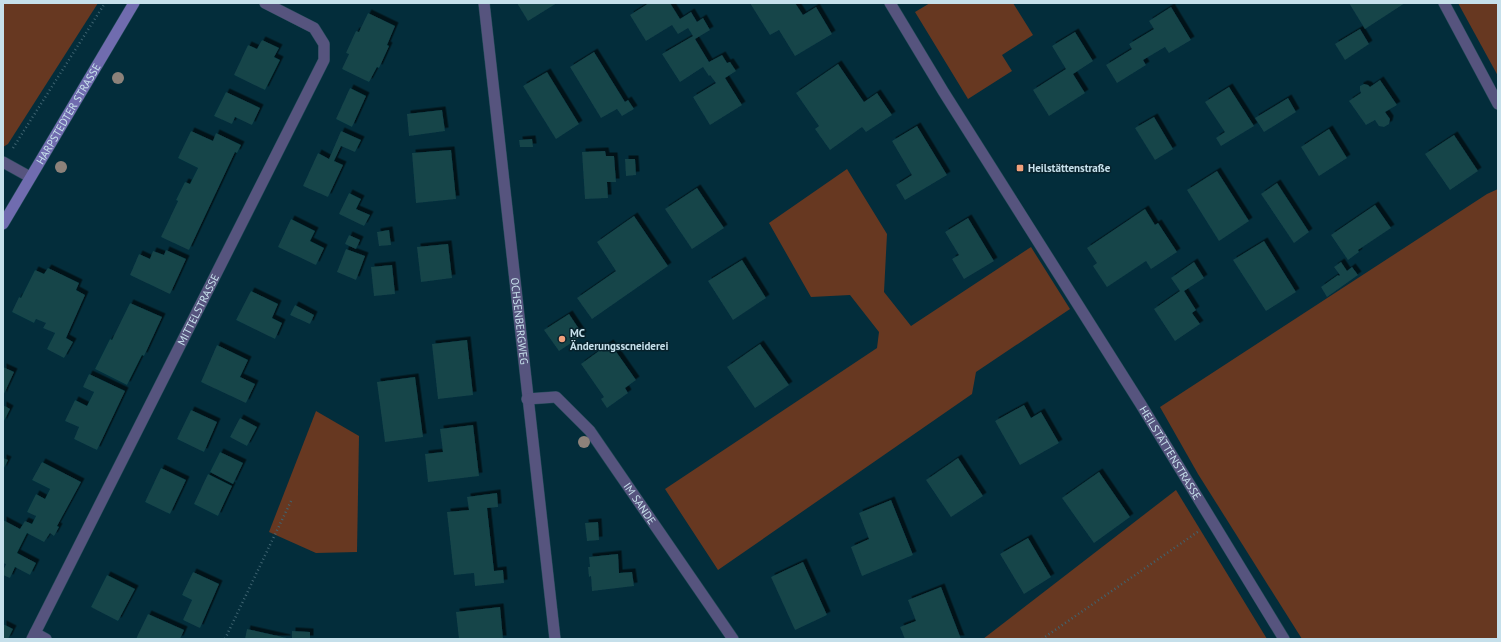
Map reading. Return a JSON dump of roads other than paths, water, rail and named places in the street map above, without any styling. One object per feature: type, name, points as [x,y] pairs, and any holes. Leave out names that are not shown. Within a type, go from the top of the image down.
[{"type":"main road","name":"HARPSTEDTER STRASSE","points":[[3,224],[134,3]]},
{"type":"street","name":"MITTELSTRASSE","points":[[33,636],[324,60],[324,44],[314,28],[265,3]]},
{"type":"street","name":"OCHSENBERGWEG","points":[[484,3],[527,399],[555,639]]},
{"type":"street","name":"HEILSTÄTTENSTRASSE","points":[[890,3],[943,91],[1140,403],[1284,639]]},
{"type":"street","points":[[1444,3],[1498,104]]},
{"type":"street","points":[[3,162],[30,177]]},
{"type":"street","name":"IM SANDE","points":[[527,399],[556,397],[590,431],[733,639]]},
{"type":"street","points":[[33,636],[46,639]]},
{"type":"place","name":"Heilstättenstraße","points":[[1020,168]]},
{"type":"place","name":"MC Änderungsscneiderei","points":[[562,339]]}]
